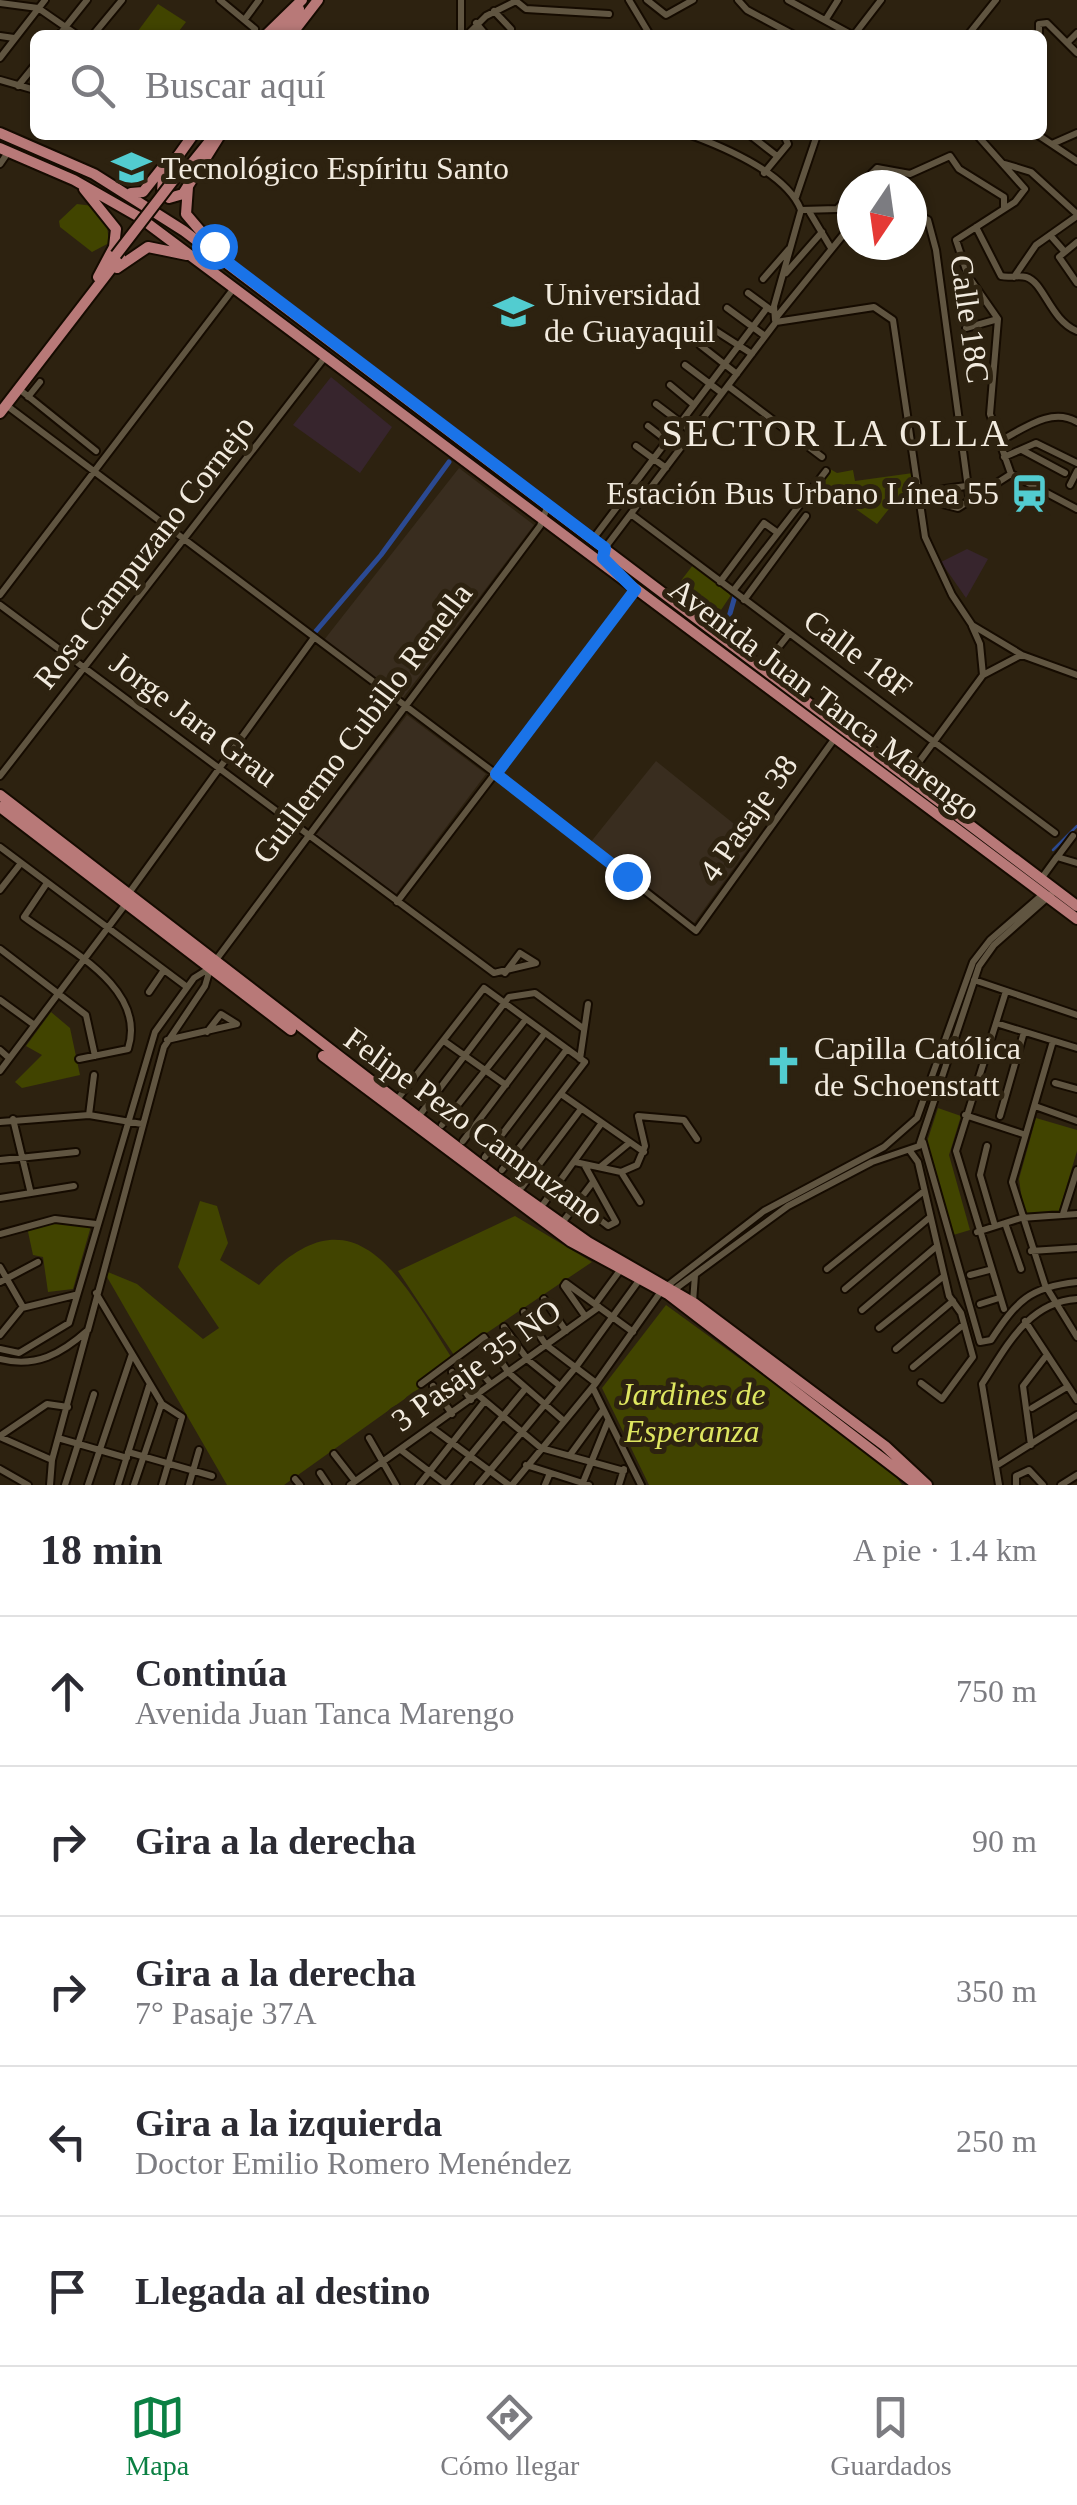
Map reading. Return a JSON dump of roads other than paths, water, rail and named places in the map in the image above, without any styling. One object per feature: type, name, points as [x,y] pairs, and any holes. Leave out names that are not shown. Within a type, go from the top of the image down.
[{"type":"main road","points":[[264,30],[301,0]]},
{"type":"main road","points":[[282,30],[301,0]]},
{"type":"main road","points":[[295,30],[318,0]]},
{"type":"main road","name":"Avenida Juan Tanca Marengo","points":[[0,131],[50,152],[125,192],[222,258],[1042,879],[1050,894],[1075,902]]},
{"type":"main road","points":[[125,192],[143,192],[186,140]]},
{"type":"main road","points":[[187,140],[160,186],[164,195],[173,198],[188,186]]},
{"type":"main road","points":[[2,405],[209,140]]},
{"type":"main road","points":[[211,140],[188,186],[185,204],[189,220],[222,258]]},
{"type":"main road","name":"Avenida Juan Tanca Marengo","points":[[5,150],[74,180],[139,216],[621,580],[1050,894],[1077,919]]},
{"type":"main road","points":[[2,405],[23,393],[94,288],[114,247],[116,229],[101,205],[74,180]]},
{"type":"main road","points":[[94,288],[133,255],[148,248],[166,248],[197,258]]},
{"type":"main road","points":[[326,356],[336,352],[376,375]]},
{"type":"main road","points":[[605,548],[603,558],[621,580]]},
{"type":"main road","points":[[846,745],[901,780],[908,777]]},
{"type":"main road","name":"Felipe Pezo Campuzano","points":[[0,794],[127,900]]},
{"type":"main road","name":"Felipe Pezo Campuzano","points":[[0,807],[212,964],[570,1241],[694,1303],[885,1446],[927,1485]]},
{"type":"main road","name":"Felipe Pezo Campuzano","points":[[347,1070],[396,1101],[571,1230],[666,1292],[917,1485]]},
{"type":"street","points":[[0,58],[45,0]]},
{"type":"street","points":[[63,30],[87,0]]},
{"type":"street","points":[[97,30],[122,0]]},
{"type":"street","points":[[245,20],[260,0]]},
{"type":"street","points":[[461,0],[464,30]]},
{"type":"street","points":[[629,0],[648,30]]},
{"type":"street","points":[[648,0],[662,14]]},
{"type":"street","points":[[646,23],[693,0]]},
{"type":"street","points":[[738,0],[747,10],[785,30]]},
{"type":"street","points":[[789,0],[845,30]]},
{"type":"street","points":[[826,18],[838,0]]},
{"type":"street","points":[[857,30],[881,0]]},
{"type":"street","points":[[972,30],[996,0]]},
{"type":"street","points":[[223,1],[258,30]]},
{"type":"street","points":[[469,30],[516,1],[526,9],[609,14]]},
{"type":"street","points":[[0,2],[38,8],[70,30]]},
{"type":"street","points":[[494,12],[511,29]]},
{"type":"street","points":[[1040,30],[1042,21],[1057,29],[1077,52]]},
{"type":"street","points":[[476,23],[482,30]]},
{"type":"street","points":[[1068,42],[1077,34]]},
{"type":"street","points":[[0,36],[15,38]]},
{"type":"street","points":[[18,86],[30,71]]},
{"type":"street","points":[[0,80],[30,89]]},
{"type":"street","points":[[1052,144],[1077,133]]},
{"type":"street","points":[[705,140],[720,146],[796,197],[831,248]]},
{"type":"street","points":[[714,140],[720,146]]},
{"type":"street","points":[[757,140],[778,156]]},
{"type":"street","points":[[764,174],[784,140]]},
{"type":"street","points":[[796,197],[815,140]]},
{"type":"street","points":[[982,140],[1025,189],[1022,196],[960,234],[957,252],[998,320],[990,414],[1011,474],[1077,509]]},
{"type":"street","points":[[1046,140],[1077,161]]},
{"type":"street","points":[[0,164],[5,150]]},
{"type":"street","points":[[922,170],[950,156],[959,169],[1004,197],[1004,208]]},
{"type":"street","points":[[1004,164],[1032,172],[1077,215],[1036,244],[1013,278]]},
{"type":"street","points":[[806,212],[837,209]]},
{"type":"street","points":[[605,548],[766,336],[790,248],[806,212]]},
{"type":"street","name":"Calle 18C","points":[[927,220],[936,250],[970,503]]},
{"type":"street","points":[[976,226],[1001,276],[1028,277],[1037,284],[1054,316],[1077,332]]},
{"type":"street","points":[[782,278],[822,232]]},
{"type":"street","points":[[1050,235],[1064,252]]},
{"type":"street","points":[[594,539],[753,327],[773,315],[837,241]]},
{"type":"street","points":[[1075,278],[1059,260],[1077,242]]},
{"type":"street","points":[[763,279],[790,248]]},
{"type":"street","points":[[0,595],[234,287]]},
{"type":"street","points":[[748,293],[773,315],[874,307],[895,326],[930,550],[972,625],[980,644],[983,675]]},
{"type":"street","points":[[728,308],[766,336]]},
{"type":"street","points":[[966,328],[998,320]]},
{"type":"street","points":[[713,329],[752,354]]},
{"type":"street","points":[[700,345],[737,374]]},
{"type":"street","name":"Rosa Campuzano Cornejo","points":[[0,776],[326,356]]},
{"type":"street","points":[[685,365],[822,456]]},
{"type":"street","points":[[40,382],[23,393],[96,451]]},
{"type":"street","points":[[670,386],[694,405]]},
{"type":"street","points":[[656,404],[693,432]]},
{"type":"street","points":[[2,405],[496,774]]},
{"type":"street","points":[[998,442],[1058,414],[1077,422]]},
{"type":"street","points":[[648,426],[679,450]]},
{"type":"street","points":[[1004,458],[1042,444],[1077,463]]},
{"type":"street","points":[[636,446],[666,468]]},
{"type":"street","points":[[1022,450],[1066,473]]},
{"type":"street","points":[[733,591],[826,470]]},
{"type":"street","points":[[1070,485],[1077,471]]},
{"type":"street","points":[[922,495],[958,508],[1011,474]]},
{"type":"street","points":[[610,484],[639,504]]},
{"type":"street","points":[[922,495],[966,486]]},
{"type":"street","name":"Guillermo Cubillo Renella","points":[[0,1349],[19,1354],[68,1324],[125,1121],[155,1032],[188,987],[212,964],[544,521],[548,504]]},
{"type":"street","name":"Calle 18F","points":[[631,514],[1055,834]]},
{"type":"street","points":[[744,600],[806,516]]},
{"type":"street","points":[[720,582],[765,523],[778,533]]},
{"type":"street","points":[[397,902],[635,590]]},
{"type":"street","name":"Jorge Jara Grau","points":[[0,604],[494,973],[506,973]]},
{"type":"street","points":[[972,625],[1022,654],[1077,675]]},
{"type":"street","points":[[763,667],[789,634]]},
{"type":"street","points":[[0,1071],[313,639]]},
{"type":"street","points":[[908,777],[983,675],[1022,654]]},
{"type":"street","name":"4 Pasaje 38","points":[[496,774],[694,930],[701,928],[835,737]]},
{"type":"street","points":[[1042,879],[1073,836]]},
{"type":"street","points":[[0,847],[188,987]]},
{"type":"street","points":[[1057,857],[1077,863]]},
{"type":"street","points":[[0,890],[20,863]]},
{"type":"street","points":[[47,883],[23,916],[122,992],[132,1033],[128,1049],[79,1059]]},
{"type":"street","points":[[666,1292],[788,1206],[872,1162],[907,1152],[922,1141],[974,980],[994,945],[1050,894]]},
{"type":"street","points":[[432,1428],[510,1485],[595,1386],[666,1292],[764,1211],[895,1141],[913,1122],[931,1090],[974,962],[990,940],[1050,894]]},
{"type":"street","points":[[0,949],[86,1015],[95,1056]]},
{"type":"street","name":"Guillermo Cubillo Renella","points":[[50,1485],[52,1460],[96,1292],[167,1040],[206,986],[212,964]]},
{"type":"street","points":[[149,992],[164,970]]},
{"type":"street","points":[[974,980],[1077,1014]]},
{"type":"street","points":[[396,1101],[484,988],[506,1002],[585,1062],[502,1170]]},
{"type":"street","points":[[1004,1310],[977,1232],[956,1143],[1006,991]]},
{"type":"street","points":[[422,1112],[506,1002],[535,992],[584,1029]]},
{"type":"street","points":[[0,1000],[33,1024]]},
{"type":"street","points":[[580,1059],[588,1004]]},
{"type":"street","points":[[167,1040],[206,1032],[240,1023],[221,1014],[206,1032]]},
{"type":"street","points":[[442,1126],[526,1019]]},
{"type":"street","points":[[996,1023],[1077,1048]]},
{"type":"street","points":[[1000,1116],[1024,1032]]},
{"type":"street","points":[[463,1141],[545,1033]]},
{"type":"street","points":[[444,1041],[506,1086]]},
{"type":"street","points":[[1054,1042],[1012,1182],[1045,1285],[1077,1337]]},
{"type":"street","points":[[485,1157],[567,1049]]},
{"type":"street","points":[[0,1050],[10,1058]]},
{"type":"street","points":[[89,1114],[94,1075]]},
{"type":"street","points":[[1054,1083],[1077,1089]]},
{"type":"street","points":[[561,1094],[644,1152]]},
{"type":"street","points":[[1035,1106],[1077,1121]]},
{"type":"street","points":[[522,1187],[581,1109]]},
{"type":"street","points":[[0,1122],[89,1114],[142,1124]]},
{"type":"street","points":[[965,1115],[1024,1134]]},
{"type":"street","points":[[574,1162],[621,1172],[637,1164],[644,1152],[638,1116],[684,1120],[697,1139]]},
{"type":"street","points":[[13,1118],[30,1190]]},
{"type":"street","points":[[913,1122],[924,1122],[926,1130]]},
{"type":"street","points":[[544,1202],[601,1124]]},
{"type":"street","points":[[895,1141],[894,1150],[907,1152],[918,1162],[944,1276],[973,1357],[942,1400],[921,1383]]},
{"type":"street","points":[[922,1141],[980,1342],[991,1340],[1012,1310],[1045,1285],[1077,1282]]},
{"type":"street","points":[[600,1167],[628,1144]]},
{"type":"street","points":[[987,1146],[980,1176],[996,1226]]},
{"type":"street","points":[[0,1160],[76,1152]]},
{"type":"street","points":[[577,1202],[612,1227],[617,1220],[585,1166]]},
{"type":"street","points":[[1063,1214],[1077,1170]]},
{"type":"street","points":[[621,1172],[640,1202]]},
{"type":"street","points":[[565,1219],[593,1182]]},
{"type":"street","points":[[0,1198],[30,1190],[74,1186]]},
{"type":"street","points":[[827,1269],[924,1191]]},
{"type":"street","points":[[596,1216],[607,1205]]},
{"type":"street","points":[[977,1232],[1021,1218],[1077,1214]]},
{"type":"street","points":[[0,1234],[55,1218],[96,1224]]},
{"type":"street","points":[[845,1289],[929,1218]]},
{"type":"street","points":[[1005,1224],[1021,1269]]},
{"type":"street","points":[[862,1310],[938,1246]]},
{"type":"street","points":[[1032,1251],[1077,1248]]},
{"type":"street","points":[[3,1279],[38,1262]]},
{"type":"street","points":[[0,1267],[3,1279],[24,1307]]},
{"type":"street","points":[[597,1305],[620,1269]]},
{"type":"street","points":[[970,1275],[989,1270]]},
{"type":"street","points":[[694,1303],[691,1286],[696,1271]]},
{"type":"street","points":[[879,1328],[944,1276]]},
{"type":"street","points":[[478,1485],[576,1367],[640,1278]]},
{"type":"street","points":[[586,1316],[565,1284],[633,1332]]},
{"type":"street","points":[[96,1292],[162,1404],[182,1417],[162,1485]]},
{"type":"street","points":[[0,1335],[24,1307],[75,1296]]},
{"type":"street","points":[[980,1304],[999,1298]]},
{"type":"street","points":[[544,1299],[566,1330]]},
{"type":"street","points":[[999,1485],[982,1389],[1025,1321],[1054,1301],[1077,1299]]},
{"type":"street","points":[[896,1349],[952,1301]]},
{"type":"street","name":"3 Pasaje 35 NO","points":[[353,1483],[478,1399],[491,1384],[597,1305]]},
{"type":"street","points":[[524,1312],[546,1344],[595,1386],[641,1485]]},
{"type":"street","points":[[1025,1321],[1077,1400]]},
{"type":"street","points":[[914,1367],[963,1326]]},
{"type":"street","points":[[504,1327],[528,1360],[560,1386]]},
{"type":"street","points":[[1,1362],[37,1362],[88,1330]]},
{"type":"street","points":[[421,1384],[484,1338],[509,1373],[564,1421]]},
{"type":"street","points":[[88,1485],[132,1354]]},
{"type":"street","points":[[1030,1445],[1023,1386],[1046,1356]]},
{"type":"street","points":[[474,1364],[491,1384]]},
{"type":"street","points":[[452,1372],[478,1399],[541,1448],[624,1471]]},
{"type":"street","points":[[118,1485],[149,1384]]},
{"type":"street","points":[[434,1386],[452,1414]]},
{"type":"street","points":[[1032,1408],[1066,1387]]},
{"type":"street","points":[[401,1450],[446,1485],[526,1388]]},
{"type":"street","points":[[65,1485],[94,1394]]},
{"type":"street","points":[[419,1485],[452,1443],[478,1399]]},
{"type":"street","points":[[0,1436],[48,1404],[68,1407]]},
{"type":"street","points":[[134,1485],[162,1404]]},
{"type":"street","points":[[570,1455],[603,1410]]},
{"type":"street","points":[[996,1466],[1077,1415]]},
{"type":"street","points":[[526,1465],[585,1485],[608,1420]]},
{"type":"street","points":[[0,1436],[52,1460]]},
{"type":"street","points":[[58,1438],[101,1451],[144,1456],[212,1476]]},
{"type":"street","points":[[369,1438],[396,1485]]},
{"type":"street","points":[[189,1485],[200,1450]]},
{"type":"street","points":[[334,1454],[353,1483]]},
{"type":"street","points":[[619,1485],[628,1458]]},
{"type":"street","points":[[0,1469],[28,1485]]},
{"type":"street","points":[[1016,1485],[1016,1476],[1028,1470],[1040,1485]]},
{"type":"street","points":[[320,1473],[328,1485]]},
{"type":"street","points":[[545,1485],[550,1473]]},
{"type":"street","points":[[1062,1485],[1077,1475]]},
{"type":"waterway","points":[[316,631],[381,555],[449,462]]},
{"type":"waterway","points":[[727,624],[735,596]]},
{"type":"waterway","points":[[1053,850],[1077,826]]},
{"type":"place","name":"Tecnológico Espíritu Santo","points":[[131,168]]},
{"type":"place","name":"Universidad de Guayaquil","points":[[514,312]]},
{"type":"place","name":"Estación Bus Urbano Línea 55","points":[[1029,493]]},
{"type":"place","name":"Capilla Católica de Schoenstatt","points":[[784,1066]]},
{"type":"district","name":"SECTOR LA OLLA","points":[[836,433]]},
{"type":"park label","name":"Jardines de Esperanza","points":[[692,1412]]}]
